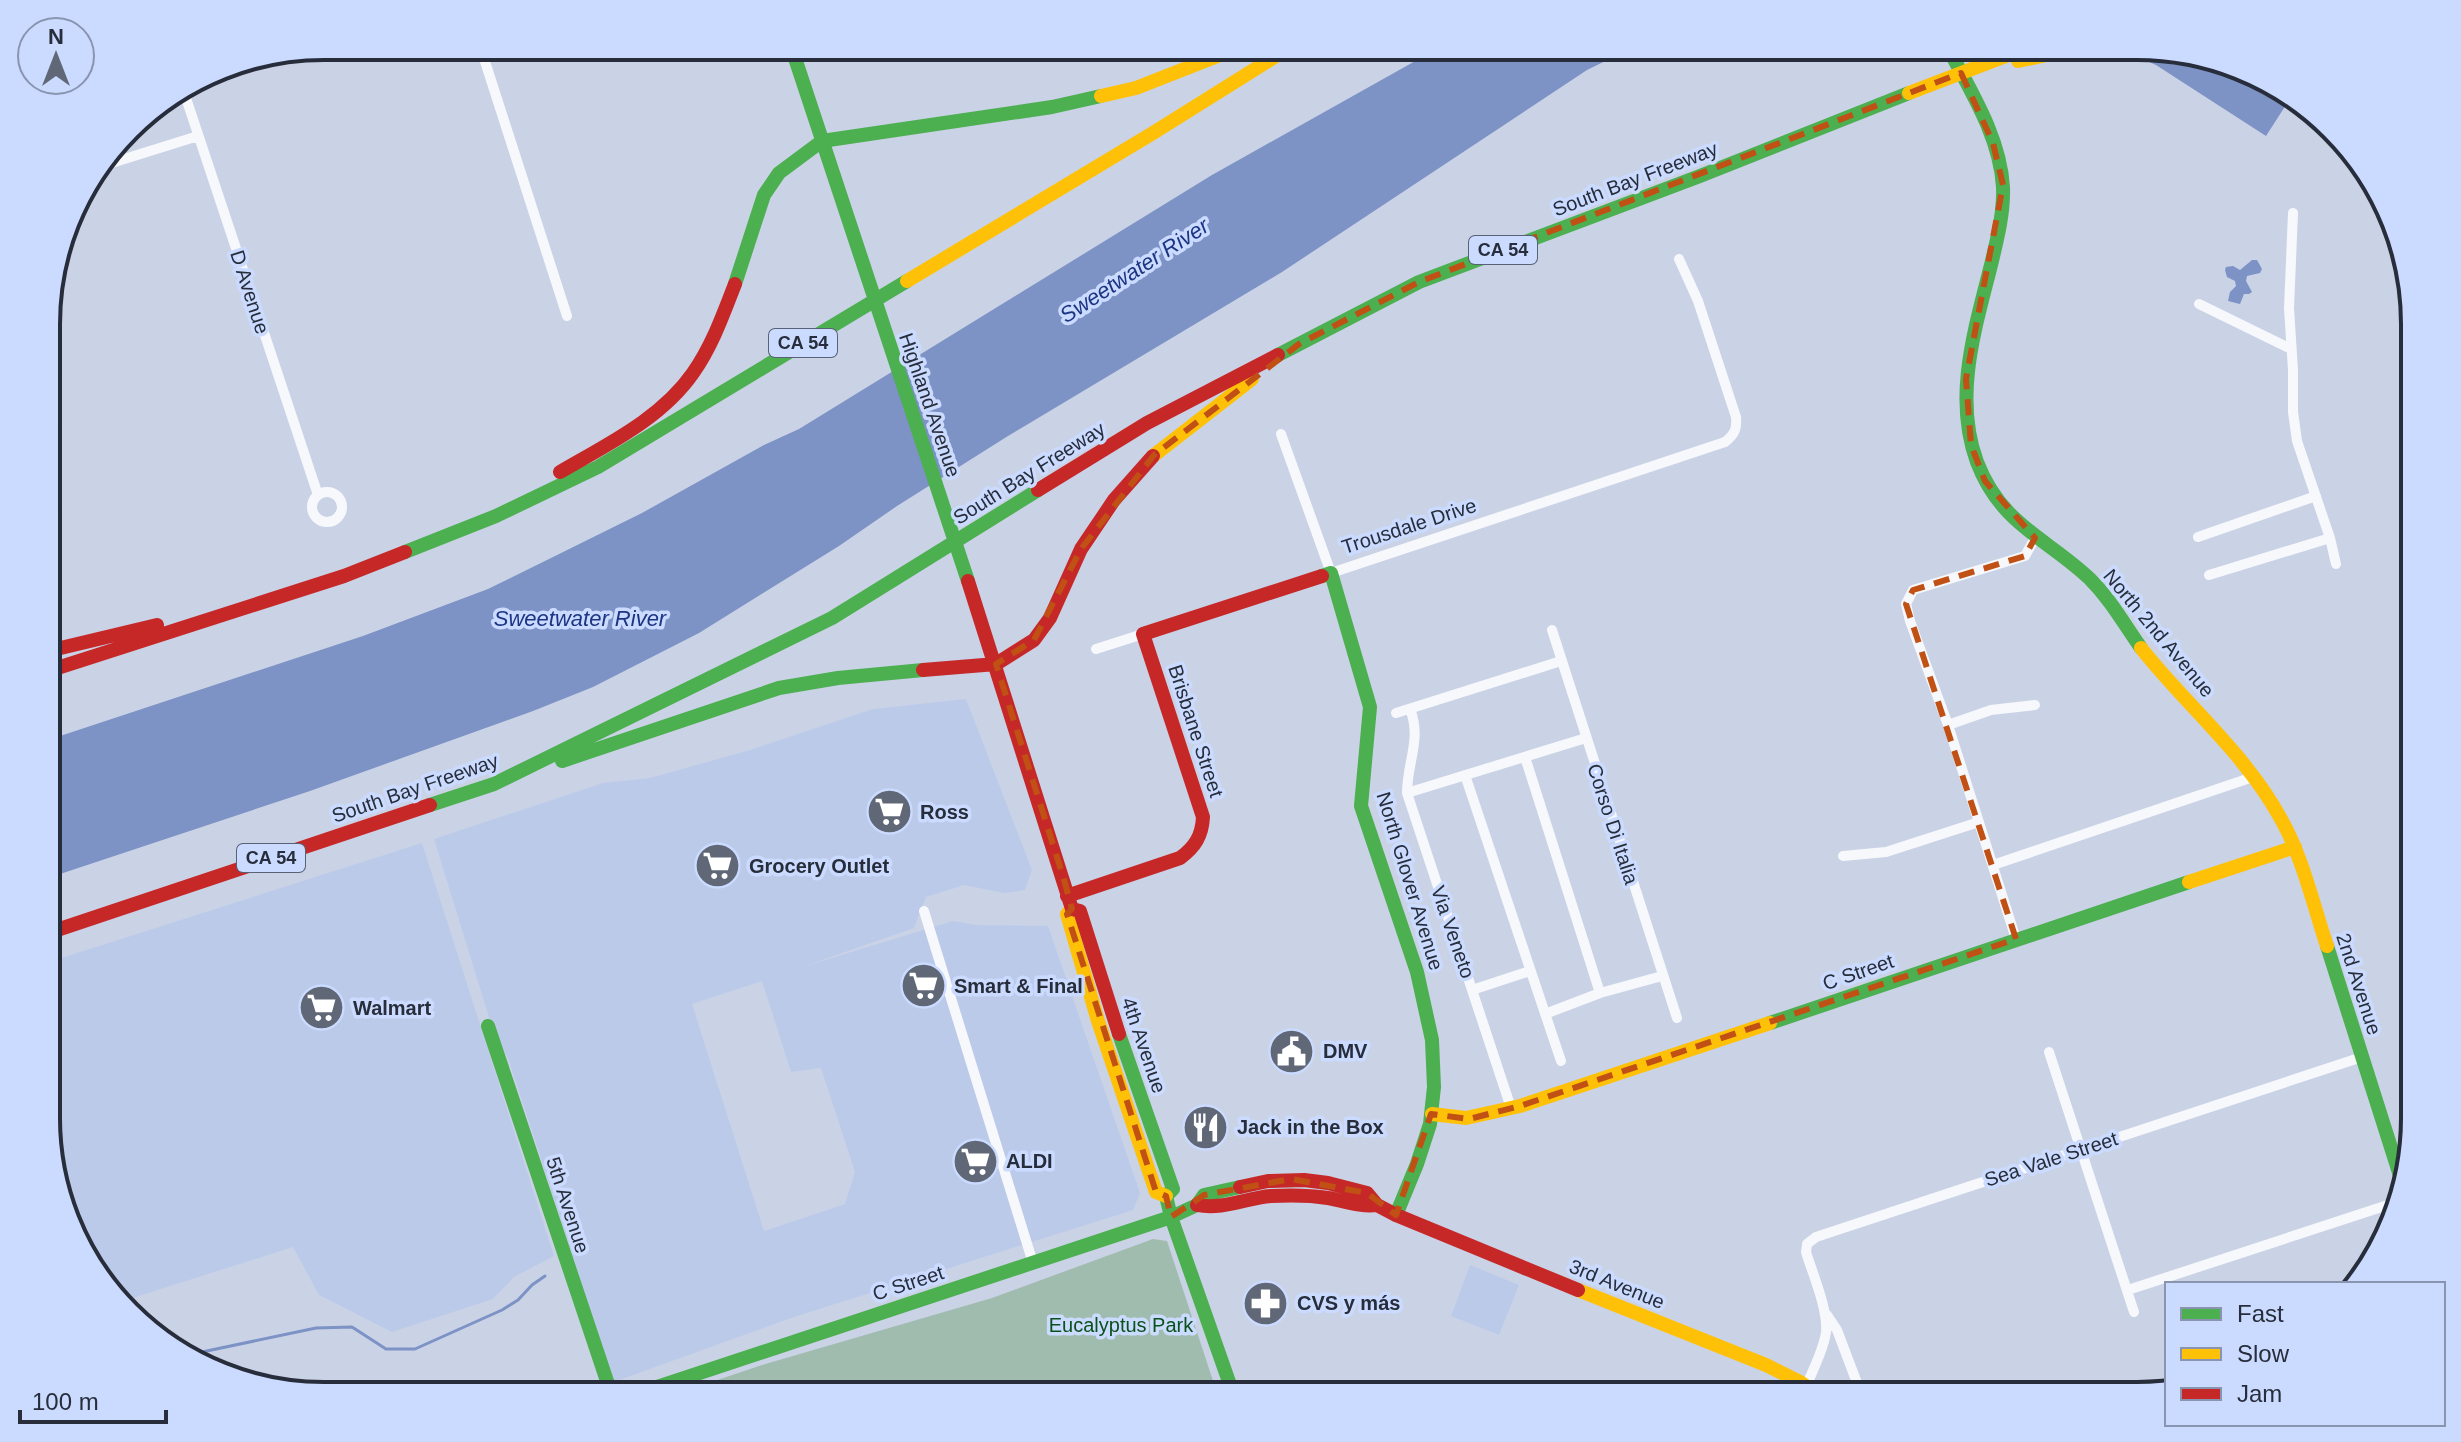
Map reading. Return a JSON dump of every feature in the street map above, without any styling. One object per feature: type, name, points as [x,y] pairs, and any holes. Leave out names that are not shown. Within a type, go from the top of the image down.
[{"type":"main road","name":"Highland Avenue","points":[[796,60],[1060,867]]},
{"type":"main road","points":[[398,556],[576,464],[665,405],[692,375],[712,341],[739,276],[764,195],[779,173],[822,141],[1052,107],[1136,88],[1207,60]]},
{"type":"main road","name":"CA 54","points":[[60,667],[208,622],[398,556],[496,516],[598,467],[1270,60]]},
{"type":"main road","name":"North 2nd Avenue","points":[[1954,60],[1990,134],[2003,185],[2000,223],[1966,379],[1971,445],[1985,481],[2002,505],[2035,538],[2082,572],[2117,611],[2142,650],[2269,796],[2295,847]]},
{"type":"main road","name":"South Bay Freeway","points":[[60,929],[494,784],[832,618],[1147,423],[1419,282],[1994,60]]},
{"type":"main road","points":[[1956,74],[2022,60]]},
{"type":"main road","points":[[494,784],[779,688],[838,678],[996,664],[1034,640],[1050,618],[1081,549],[1114,500],[1154,455],[1299,344]]},
{"type":"main road","name":"Trousdale Drive","points":[[1143,634],[1331,573]]},
{"type":"main road","name":"North Glover Avenue","points":[[1331,573],[1370,707],[1371,721],[1360,781],[1361,806],[1425,999],[1434,1045],[1432,1114],[1396,1215]]},
{"type":"main road","points":[[60,648],[153,626],[208,622]]},
{"type":"main road","name":"Brisbane Street","points":[[1069,902],[1180,858],[1191,851],[1201,835],[1203,817],[1143,634]]},
{"type":"main road","name":"C Street","points":[[1432,1114],[1469,1119],[1488,1116],[1731,1038],[2295,847]]},
{"type":"main road","name":"2nd Avenue","points":[[2295,847],[2396,1165]]},
{"type":"main road","name":"4th Avenue","points":[[1060,867],[1069,902],[1080,911],[1113,1018],[1173,1189],[1166,1196],[1171,1217],[1229,1382]]},
{"type":"main road","name":"5th Avenue","points":[[488,1026],[607,1382]]},
{"type":"main road","name":"C Street","points":[[673,1382],[1171,1217],[1197,1205],[1204,1195],[1250,1184],[1291,1179],[1328,1183],[1367,1193],[1377,1205],[1396,1215]]},
{"type":"main road","name":"3rd Avenue","points":[[1396,1215],[1756,1360],[1799,1381]]},
{"type":"street","points":[[485,60],[567,316]]},
{"type":"street","name":"D Avenue","points":[[186,99],[318,495]]},
{"type":"street","points":[[116,162],[198,136]]},
{"type":"street","points":[[2293,213],[2289,308],[2293,412],[2297,441],[2336,564]]},
{"type":"street","name":"Trousdale Drive","points":[[1331,573],[1712,446],[1732,436],[1737,425],[1736,417],[1698,301],[1679,259]]},
{"type":"street","points":[[2199,304],[2291,349]]},
{"type":"street","name":"North Glover Avenue","points":[[1281,434],[1331,573]]},
{"type":"street","points":[[2198,537],[2316,496]]},
{"type":"street","points":[[2016,939],[1906,604],[1913,590],[2025,556],[2035,538]]},
{"type":"street","points":[[2209,575],[2330,538]]},
{"type":"street","name":"Corso Di Italia","points":[[1552,630],[1677,1018]]},
{"type":"street","name":"Trousdale Drive","points":[[1096,649],[1143,634]]},
{"type":"street","points":[[1396,713],[1561,661]]},
{"type":"street","points":[[1948,725],[2003,707],[2035,705]]},
{"type":"street","name":"Via Veneto","points":[[1410,709],[1416,735],[1407,773],[1407,793],[1511,1108]]},
{"type":"street","points":[[1407,793],[1586,738]]},
{"type":"street","points":[[1525,757],[1600,993]]},
{"type":"street","points":[[1465,775],[1561,1061]]},
{"type":"street","points":[[1993,865],[2253,777]]},
{"type":"street","points":[[1843,856],[1886,852],[1979,822]]},
{"type":"street","points":[[924,911],[1033,1263]]},
{"type":"street","points":[[1472,990],[1530,971]]},
{"type":"street","points":[[1545,1014],[1600,993],[1662,976]]},
{"type":"street","points":[[2049,1052],[2134,1312]]},
{"type":"street","name":"Sea Vale Street","points":[[1808,1381],[1826,1328],[1806,1252],[1807,1244],[1816,1237],[2362,1057]]},
{"type":"street","points":[[2128,1290],[2386,1206]]},
{"type":"street","name":"Sea Vale Street","points":[[1823,1310],[1837,1330],[1856,1381]]},
{"type":"highlighted area","points":[[1961,73],[1993,143],[2003,185],[1966,379],[1971,445],[1985,481],[2035,538],[2025,556],[1913,590],[1906,604],[2016,939],[1520,1106],[1469,1119],[1431,1114],[1396,1215],[1367,1193],[1291,1179],[1204,1195],[1171,1217],[1166,1196],[1156,1192],[1067,914],[1072,909],[1063,876],[996,664],[1034,640],[1081,549],[1154,455],[1299,344],[1419,282]]},
{"type":"shaded area","points":[[966,699],[1032,870],[1025,890],[1004,893],[964,885],[926,897],[914,928],[802,967],[953,921],[976,925],[1048,926],[1140,1193],[1133,1210],[794,1317],[614,1382],[509,1061],[491,1024],[434,839],[603,783],[650,778],[750,750],[873,709]],"holes":[[[762,981],[791,1072],[821,1068],[855,1172],[845,1204],[764,1231],[692,1004]]]},
{"type":"shaded area","points":[[422,843],[554,1256],[514,1277],[493,1299],[392,1332],[319,1295],[293,1247],[131,1298],[87,1235],[69,1186],[62,1152],[60,1118],[60,958]]},
{"type":"shaded area","points":[[1470,1265],[1519,1285],[1499,1335],[1451,1316]]},
{"type":"green space","name":"Eucalyptus Park","points":[[1153,1239],[1167,1241],[1213,1382],[712,1382],[759,1366],[992,1298]]},
{"type":"water","name":"Sweetwater River","points":[[1417,60],[1607,60],[1587,70],[1282,272],[1008,436],[699,633],[593,687],[533,711],[310,791],[60,874],[60,736],[363,636],[488,589],[642,513],[764,445],[799,429],[1212,175]]},
{"type":"water","points":[[2146,61],[2205,69],[2238,80],[2285,106],[2266,136]]},
{"type":"water","points":[[2252,260],[2257,260],[2262,269],[2260,273],[2247,276],[2246,281],[2252,292],[2244,294],[2240,304],[2228,301],[2230,292],[2236,286],[2235,281],[2227,277],[2226,267],[2233,266],[2240,270]]},
{"type":"waterway","points":[[202,1352],[316,1328],[352,1327],[386,1349],[415,1349],[502,1310],[545,1276]]},
{"type":"traffic: fast","points":[[796,60],[968,581]]},
{"type":"traffic: fast","points":[[1954,60],[1990,132],[2001,168],[2003,187],[2000,226],[1969,363],[1967,413],[1977,462],[1987,483],[2012,516],[2090,579],[2141,648]]},
{"type":"traffic: fast","points":[[1278,355],[1419,282],[1909,93]]},
{"type":"traffic: fast","points":[[735,284],[764,195],[779,173],[822,141],[1052,107],[1101,96]]},
{"type":"traffic: fast","points":[[405,552],[496,516],[598,467],[907,281]]},
{"type":"traffic: fast","points":[[430,805],[494,784],[832,618],[1038,490]]},
{"type":"traffic: fast","points":[[1322,576],[1331,573],[1370,707],[1361,806],[1417,972],[1432,1040],[1434,1087],[1430,1124],[1396,1215]]},
{"type":"traffic: fast","points":[[562,761],[779,688],[838,678],[923,670]]},
{"type":"traffic: fast","points":[[1770,1023],[2189,882]]},
{"type":"traffic: fast","points":[[2327,946],[2396,1165]]},
{"type":"traffic: fast","points":[[488,1026],[607,1382]]},
{"type":"traffic: fast","points":[[1119,1034],[1173,1189],[1166,1196],[1171,1217],[1229,1382]]},
{"type":"traffic: fast","points":[[673,1382],[1171,1217],[1197,1205],[1204,1195],[1240,1187]]},
{"type":"traffic: slow","points":[[1101,96],[1136,88],[1207,60]]},
{"type":"traffic: slow","points":[[907,281],[1270,60]]},
{"type":"traffic: slow","points":[[1909,93],[1995,60]]},
{"type":"traffic: slow","points":[[2018,61],[2023,60]]},
{"type":"traffic: slow","points":[[1153,456],[1252,379]]},
{"type":"traffic: slow","points":[[2141,648],[2233,751],[2281,819],[2296,849],[2327,946]]},
{"type":"traffic: slow","points":[[2189,882],[2295,847]]},
{"type":"traffic: slow","points":[[1072,909],[1067,914],[1098,1021],[1156,1192],[1166,1196]]},
{"type":"traffic: slow","points":[[1432,1114],[1466,1118],[1520,1106],[1770,1023]]},
{"type":"traffic: slow","points":[[1578,1290],[1766,1365],[1798,1381]]},
{"type":"traffic: jam","points":[[560,472],[632,430],[680,389],[706,352],[735,284]]},
{"type":"traffic: jam","points":[[1038,490],[1147,423],[1278,355]]},
{"type":"traffic: jam","points":[[923,670],[996,664],[1034,640],[1050,618],[1081,549],[1114,500],[1153,456]]},
{"type":"traffic: jam","points":[[60,667],[344,576],[405,552]]},
{"type":"traffic: jam","points":[[1067,896],[1180,858],[1194,845],[1201,830],[1203,817],[1143,634],[1322,576]]},
{"type":"traffic: jam","points":[[968,581],[1072,909],[1080,911],[1119,1034]]},
{"type":"traffic: jam","points":[[60,648],[157,625]]},
{"type":"traffic: jam","points":[[60,929],[430,805]]},
{"type":"traffic: jam","points":[[1240,1187],[1268,1181],[1304,1180],[1367,1193],[1377,1205],[1396,1215],[1578,1290]]},
{"type":"traffic: jam","points":[[1197,1205],[1216,1206],[1292,1195],[1377,1205]]},
{"type":"place","name":"Ross","points":[[889,812]]},
{"type":"place","name":"Grocery Outlet","points":[[718,866]]},
{"type":"place","name":"Smart & Final","points":[[923,986]]},
{"type":"place","name":"Walmart","points":[[322,1008]]},
{"type":"place","name":"DMV","points":[[1292,1051]]},
{"type":"place","name":"Jack in the Box","points":[[1206,1127]]},
{"type":"place","name":"ALDI","points":[[975,1161]]},
{"type":"place","name":"CVS y más","points":[[1266,1303]]}]
